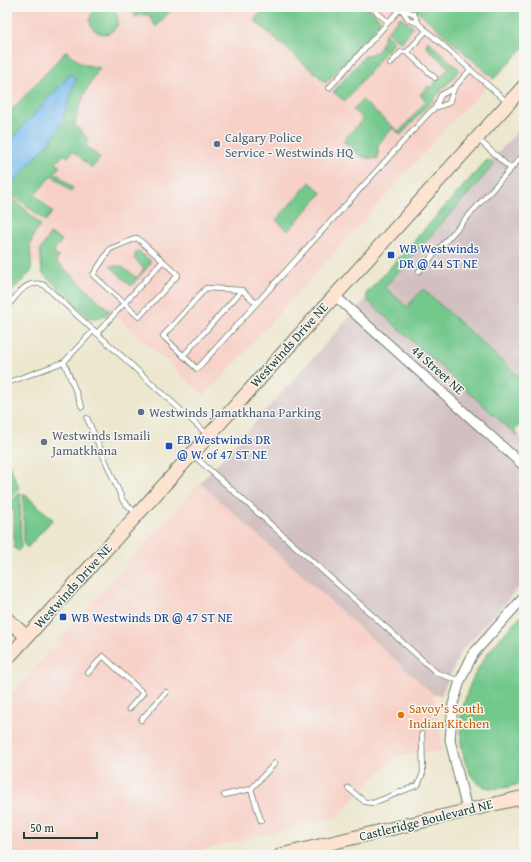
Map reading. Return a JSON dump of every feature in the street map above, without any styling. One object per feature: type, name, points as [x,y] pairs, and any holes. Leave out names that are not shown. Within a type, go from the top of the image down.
[{"type":"street","name":"Westwinds Drive NE","points":[[7,659],[524,86]]},
{"type":"street","name":"44 Street NE","points":[[334,295],[524,466]]},
{"type":"street","points":[[467,810],[450,740],[453,704],[460,681],[473,654],[524,597]]},
{"type":"street","points":[[7,619],[27,637]]},
{"type":"street","name":"Castleridge Boulevard NE","points":[[281,855],[524,797]]},
{"type":"lane","points":[[372,7],[388,22]]},
{"type":"lane","points":[[329,88],[401,8],[409,20],[419,24],[508,103]]},
{"type":"lane","points":[[407,52],[426,31]]},
{"type":"lane","points":[[390,64],[401,52],[407,52],[435,78]]},
{"type":"lane","points":[[256,303],[242,290],[206,288],[163,336],[196,369],[435,108],[441,95],[454,88],[470,70]]},
{"type":"lane","points":[[435,108],[449,103],[454,88]]},
{"type":"lane","points":[[476,138],[511,169]]},
{"type":"lane","points":[[419,271],[524,154]]},
{"type":"lane","points":[[137,238],[162,261],[178,275],[139,317],[93,275],[110,249],[137,238]]},
{"type":"lane","points":[[7,383],[64,362],[124,303],[162,261]]},
{"type":"lane","points":[[7,307],[24,288],[36,282],[44,285],[209,435]]},
{"type":"lane","points":[[182,356],[242,290]]},
{"type":"lane","points":[[64,362],[82,407]]},
{"type":"lane","points":[[87,418],[124,501],[137,515]]},
{"type":"lane","points":[[192,454],[437,673],[460,681]]},
{"type":"lane","points":[[88,673],[103,656],[143,693],[129,709]]},
{"type":"lane","points":[[141,720],[166,692]]},
{"type":"lane","points":[[348,788],[365,802],[373,803],[418,785],[423,773],[422,734]]},
{"type":"lane","points":[[224,796],[251,789],[275,762]]},
{"type":"lane","points":[[251,789],[260,822]]},
{"type":"shaded area","points":[[7,7],[524,7],[524,47],[500,74],[461,112],[205,396],[54,260],[22,266],[7,282]]},
{"type":"shaded area","points":[[524,124],[524,420],[515,431],[524,439],[524,581],[461,652],[441,695],[434,695],[200,483]]},
{"type":"shaded area","points":[[200,483],[434,695],[443,751],[397,755],[336,818],[180,855],[7,855],[7,699]]},
{"type":"green space","points":[[104,6],[114,10],[118,20],[114,30],[104,34],[94,30],[90,20],[94,10]]},
{"type":"green space","points":[[132,7],[174,7],[156,27],[148,14],[135,17]]},
{"type":"green space","points":[[266,7],[367,7],[380,19],[379,24],[326,83],[254,20]]},
{"type":"green space","points":[[413,7],[524,7],[524,47],[494,79]]},
{"type":"green space","points":[[399,18],[402,18],[413,27],[401,43],[387,31]]},
{"type":"green space","points":[[385,33],[394,42],[345,101],[333,92],[365,56],[376,52],[381,47]]},
{"type":"green space","points":[[427,42],[429,42],[460,70],[401,135],[393,128],[378,145],[378,158],[372,159],[363,157],[343,141],[363,119],[353,110],[362,100],[399,132],[426,101],[420,95],[428,86],[431,87],[449,68],[426,47]]},
{"type":"green space","points":[[66,51],[82,64],[100,68],[84,95],[78,110],[75,125],[89,140],[86,145],[100,158],[92,168],[73,151],[68,157],[64,154],[56,163],[60,166],[55,172],[73,188],[71,192],[52,175],[35,195],[53,212],[45,221],[20,200],[7,194],[7,115]]},
{"type":"green space","points":[[489,160],[494,165],[385,287],[407,307],[423,289],[524,381],[524,420],[514,431],[518,434],[517,436],[368,301],[366,294],[486,161]]},
{"type":"green space","points":[[310,182],[322,193],[288,231],[276,220]]},
{"type":"green space","points":[[7,198],[18,202],[41,225],[31,243],[31,272],[7,296]]},
{"type":"green space","points":[[50,234],[62,240],[53,253],[59,257],[56,261],[110,311],[105,315],[98,318],[89,317],[42,273],[40,250]]},
{"type":"green space","points":[[138,251],[150,260],[150,264],[131,286],[110,266],[121,266],[137,278],[144,269],[135,259],[135,254]]},
{"type":"green space","points":[[7,459],[19,488],[7,501]]},
{"type":"green space","points":[[20,492],[21,548],[18,551],[14,548],[14,511],[7,506]]},
{"type":"green space","points":[[23,493],[53,519],[27,548],[24,544]]},
{"type":"green space","points":[[524,613],[524,783],[505,788],[485,787],[477,783],[466,765],[460,731],[462,711],[465,699],[477,670],[495,644]]},
{"type":"water","points":[[70,75],[73,75],[76,78],[62,122],[50,142],[7,189],[7,144]]},
{"type":"place","name":"Calgary Police Service - Westwinds HQ","points":[[217,144]]},
{"type":"place","name":"WB Westwinds DR @ 44 ST NE","points":[[391,255]]},
{"type":"place","name":"Westwinds Jamatkhana Parking","points":[[141,412]]},
{"type":"place","name":"Westwinds Ismaili Jamatkhana","points":[[44,442]]},
{"type":"place","name":"EB Westwinds DR @ W. of 47 ST NE","points":[[169,446]]},
{"type":"place","name":"WB Westwinds DR @ 47 ST NE","points":[[63,617]]},
{"type":"place","name":"Savoy's South Indian Kitchen","points":[[401,715]]}]
